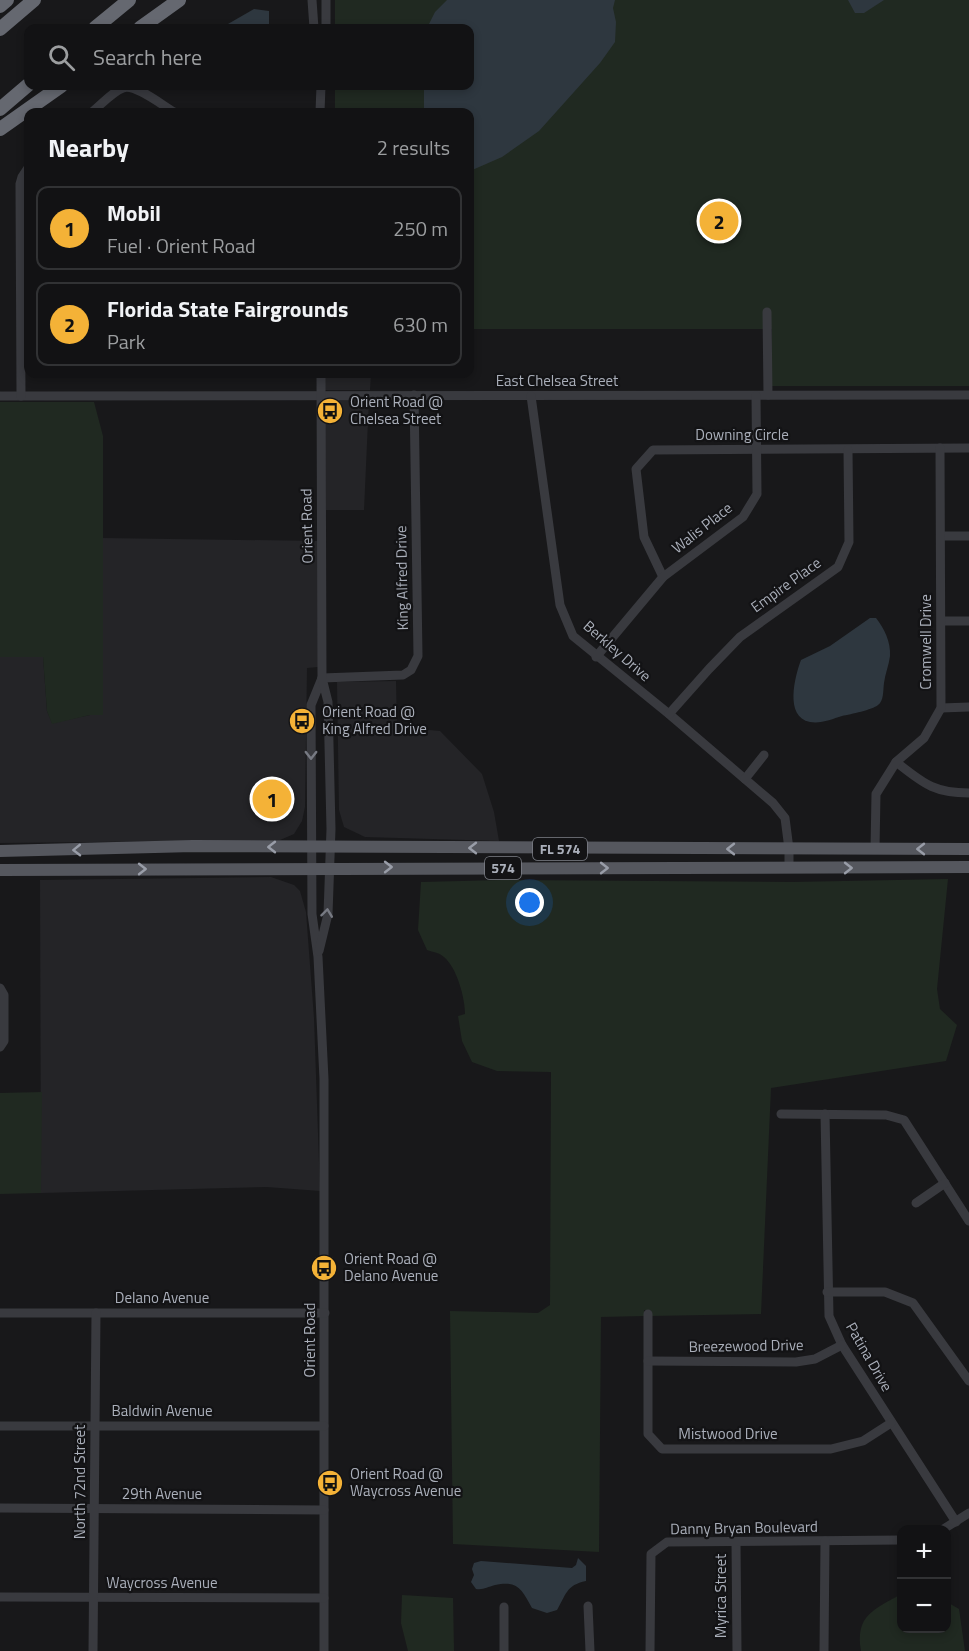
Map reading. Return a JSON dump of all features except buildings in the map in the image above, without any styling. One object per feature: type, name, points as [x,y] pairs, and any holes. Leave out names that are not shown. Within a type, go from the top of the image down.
[{"type":"highway","points":[[0,6],[7,0]]},
{"type":"highway","points":[[0,29],[34,0]]},
{"type":"highway","points":[[100,24],[129,0]]},
{"type":"highway","points":[[146,24],[179,0]]},
{"type":"highway","points":[[0,109],[24,88]]},
{"type":"highway","points":[[30,108],[55,90]]},
{"type":"highway","points":[[0,129],[24,112]]},
{"type":"main road","name":"FL 574","points":[[0,851],[193,846],[969,849]]},
{"type":"main road","name":"574","points":[[0,870],[312,867],[969,867]]},
{"type":"street","points":[[312,0],[314,24]]},
{"type":"street","points":[[326,0],[326,24]]},
{"type":"street","points":[[97,108],[119,90]]},
{"type":"street","points":[[138,90],[167,108]]},
{"type":"street","points":[[320,108],[321,90]]},
{"type":"street","points":[[24,174],[22,177],[24,208]]},
{"type":"street","points":[[767,312],[768,395]]},
{"type":"street","points":[[21,396],[24,331]]},
{"type":"street","name":"Orient Road","points":[[318,957],[328,914],[330,867],[328,702],[322,678],[321,378]]},
{"type":"street","name":"King Alfred Drive","points":[[322,678],[403,675],[411,670],[418,656],[414,395]]},
{"type":"street","name":"East Chelsea Street","points":[[0,396],[969,395]]},
{"type":"street","name":"Berkley Drive","points":[[531,396],[560,605],[573,636],[773,803],[785,818],[789,868]]},
{"type":"street","name":"Walis Place","points":[[596,657],[663,577],[743,518],[756,494],[756,396]]},
{"type":"street","name":"Cromwell Drive","points":[[875,849],[876,794],[896,762],[924,738],[941,708],[940,448]]},
{"type":"street","name":"Downing Circle","points":[[663,577],[644,537],[636,469],[653,450],[969,448]]},
{"type":"street","name":"Empire Place","points":[[669,714],[741,637],[838,567],[849,542],[848,450]]},
{"type":"street","points":[[940,536],[969,536]]},
{"type":"street","points":[[942,621],[969,621]]},
{"type":"street","name":"Orient Road","points":[[322,678],[311,705],[312,914],[318,957],[324,1078],[324,1651]]},
{"type":"street","points":[[941,708],[969,707]]},
{"type":"street","points":[[745,779],[764,755]]},
{"type":"street","points":[[896,762],[925,785],[950,793],[969,793]]},
{"type":"street","points":[[0,988],[4,995],[4,1041],[0,1047]]},
{"type":"street","points":[[781,1114],[886,1115],[904,1120],[969,1221]]},
{"type":"street","name":"Patina Drive","points":[[825,1114],[829,1316],[842,1345],[956,1521]]},
{"type":"street","points":[[916,1203],[945,1184]]},
{"type":"street","points":[[827,1292],[885,1292],[914,1303],[969,1381]]},
{"type":"street","name":"Delano Avenue","points":[[0,1313],[325,1313]]},
{"type":"street","name":"North 72nd Street","points":[[93,1651],[96,1313]]},
{"type":"street","name":"Mistwood Drive","points":[[648,1314],[648,1434],[662,1449],[831,1449],[863,1441],[891,1423]]},
{"type":"street","name":"Breezewood Drive","points":[[648,1361],[796,1362],[814,1359],[842,1345]]},
{"type":"street","name":"Baldwin Avenue","points":[[0,1426],[324,1426]]},
{"type":"street","name":"29th Avenue","points":[[0,1508],[324,1510]]},
{"type":"street","points":[[950,1525],[969,1513]]},
{"type":"street","name":"Danny Bryan Boulevard","points":[[650,1651],[651,1554],[667,1542],[897,1540]]},
{"type":"street","points":[[824,1651],[825,1541]]},
{"type":"street","name":"Myrica Street","points":[[736,1542],[736,1651]]},
{"type":"street","name":"Waycross Avenue","points":[[0,1597],[324,1598]]},
{"type":"street","points":[[588,1606],[590,1651]]},
{"type":"street","points":[[504,1607],[504,1651]]},
{"type":"shaded area","points":[[335,0],[969,0],[969,386],[771,386],[772,329],[474,329],[474,108],[335,108],[335,90],[474,90],[474,24],[335,24]]},
{"type":"shaded area","points":[[447,0],[615,0],[613,8],[616,22],[615,42],[600,63],[539,131],[502,157],[474,169],[474,108],[424,108],[424,90],[474,90],[474,24],[429,24],[435,12]]},
{"type":"shaded area","points":[[848,0],[884,0],[864,13],[855,13]]},
{"type":"shaded area","points":[[254,9],[269,11],[269,24],[228,24]]},
{"type":"shaded area","points":[[325,378],[371,378],[370,390],[324,390]]},
{"type":"shaded area","points":[[324,399],[369,399],[364,510],[326,510]]},
{"type":"shaded area","points":[[0,402],[94,402],[103,436],[103,715],[90,715],[52,724],[47,711],[43,657],[0,657]]},
{"type":"shaded area","points":[[103,538],[319,541],[318,667],[307,668],[305,807],[302,821],[294,834],[280,840],[0,843],[0,657],[43,656],[47,711],[52,723],[90,715],[103,715]]},
{"type":"shaded area","points":[[870,618],[876,618],[882,626],[890,651],[880,703],[866,710],[822,722],[802,719],[794,704],[794,685],[801,660],[830,646]]},
{"type":"shaded area","points":[[396,681],[397,727],[440,731],[482,774],[494,812],[499,841],[365,837],[344,827],[339,810],[337,682]]},
{"type":"shaded area","points":[[271,877],[294,885],[300,891],[306,912],[314,1018],[320,1191],[267,1187],[41,1193],[40,880]]},
{"type":"shaded area","points":[[948,879],[937,989],[940,1009],[957,1025],[946,1061],[771,1088],[761,1314],[651,1316],[651,1310],[644,1310],[644,1316],[601,1317],[599,1552],[453,1544],[450,1311],[538,1313],[550,1305],[551,1072],[497,1071],[472,1062],[462,1041],[458,1016],[465,1014],[465,1007],[453,968],[444,957],[427,950],[418,930],[421,882],[501,880],[792,882]]},
{"type":"shaded area","points":[[42,1092],[41,1193],[0,1194],[0,1093]]},
{"type":"shaded area","points":[[578,1558],[586,1566],[586,1581],[570,1588],[557,1610],[547,1613],[532,1608],[522,1591],[514,1585],[503,1584],[476,1589],[471,1582],[474,1575],[472,1569],[474,1563],[481,1561],[572,1568],[576,1565]]},
{"type":"shaded area","points":[[402,1595],[453,1598],[454,1651],[408,1651],[401,1623]]},
{"type":"shaded area","points":[[897,1596],[897,1633],[951,1633],[951,1604],[959,1609],[965,1651],[861,1651],[861,1629],[864,1621],[875,1610]]},
{"type":"place","name":"Florida State Fairgrounds","points":[[719,221]]},
{"type":"place","name":"Orient Road @ Chelsea Street","points":[[330,411]]},
{"type":"place","name":"Orient Road @ King Alfred Drive","points":[[302,721]]},
{"type":"place","name":"Mobil","points":[[272,799]]},
{"type":"place","name":"Orient Road @ Delano Avenue","points":[[324,1268]]},
{"type":"place","name":"Orient Road @ Waycross Avenue","points":[[330,1483]]}]
